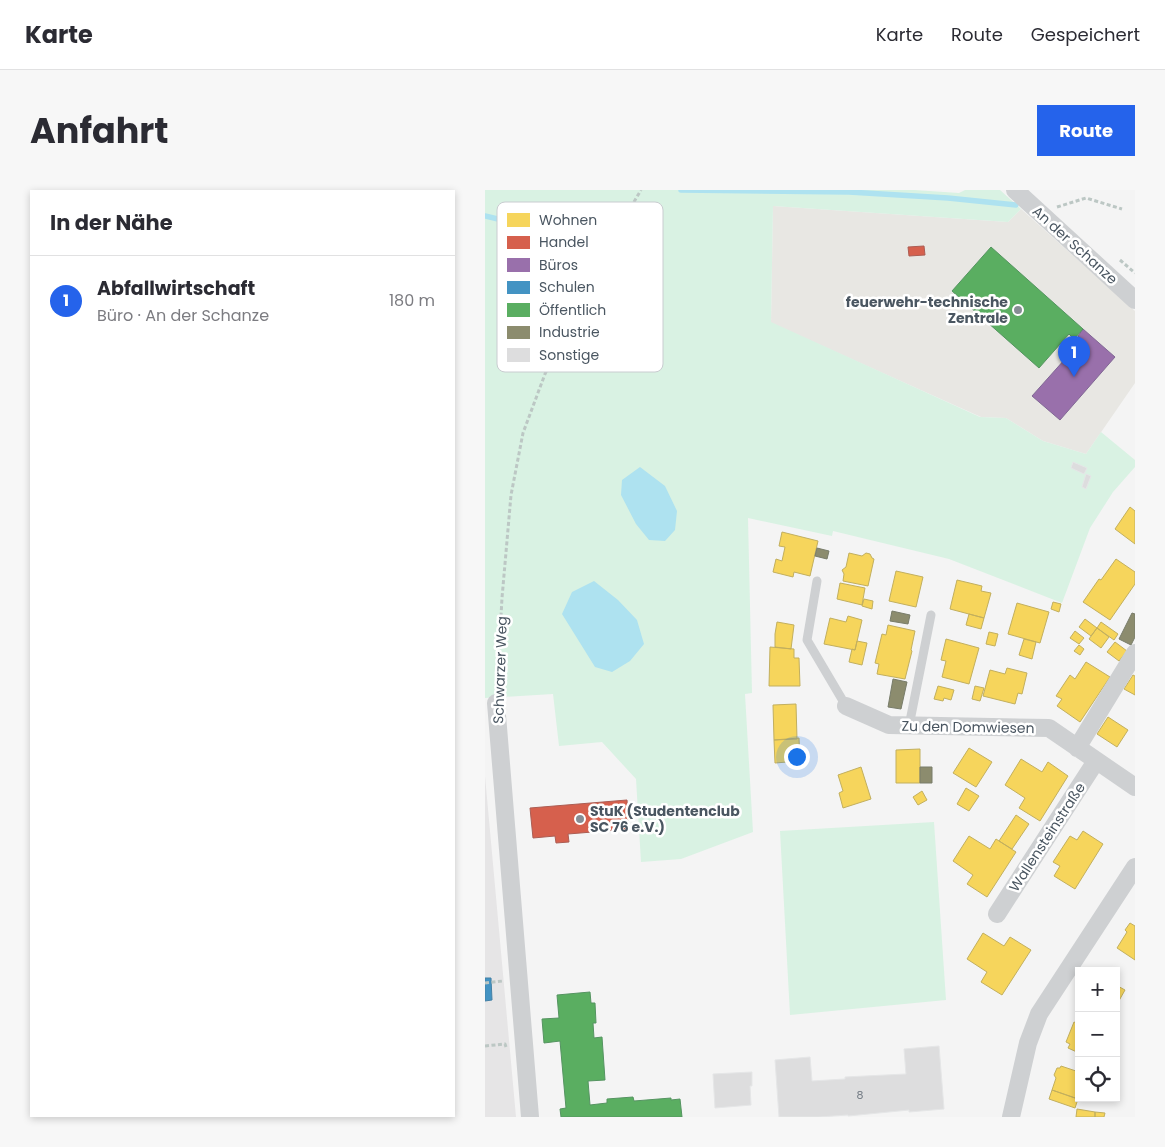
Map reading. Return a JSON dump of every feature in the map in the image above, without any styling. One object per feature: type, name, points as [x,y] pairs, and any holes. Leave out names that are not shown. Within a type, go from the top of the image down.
[{"type":"street","name":"An der Schanze","points":[[1015,190],[1135,300]]},
{"type":"street","points":[[1077,748],[1135,654]]},
{"type":"street","name":"Schwarzer Weg","points":[[496,703],[530,1117]]},
{"type":"street","name":"Zu den Domwiesen","points":[[847,706],[889,725],[1049,728],[1135,787]]},
{"type":"street","name":"Wallensteinstraße","points":[[997,914],[1096,761]]},
{"type":"street","points":[[1011,1117],[1028,1043],[1039,1014],[1135,867]]},
{"type":"lane","points":[[817,581],[807,640],[847,706]]},
{"type":"lane","points":[[909,726],[931,615]]},
{"type":"path","name":"Schwarzer Weg","points":[[633,202],[641,190]]},
{"type":"path","points":[[1056,207],[1086,198],[1122,208]]},
{"type":"path","name":"Schwarzer Weg","points":[[496,703],[511,504],[523,433],[546,372]]},
{"type":"path","points":[[485,1046],[505,1044],[506,1053]]},
{"type":"shaded area","points":[[773,206],[1008,222],[1021,209],[1135,311],[1135,383],[1086,454],[1043,441],[1006,418],[981,417],[771,323]]},
{"type":"shaded area","points":[[485,776],[516,1117],[485,1117]]},
{"type":"green space","points":[[485,190],[914,190],[959,193],[965,190],[1000,190],[1021,209],[1008,222],[773,206],[771,322],[980,417],[1006,418],[1043,441],[1086,454],[1101,432],[1135,460],[1135,467],[1113,492],[1090,528],[1062,603],[949,559],[833,531],[832,536],[748,518],[752,693],[745,694],[753,832],[681,859],[641,862],[636,779],[602,742],[559,746],[553,694],[485,698]]},
{"type":"green space","points":[[934,822],[946,1000],[790,1015],[780,831]]},
{"type":"water","points":[[640,467],[665,486],[677,511],[675,530],[665,541],[649,540],[636,524],[621,495],[622,480]]},
{"type":"water","points":[[594,581],[618,600],[637,620],[644,644],[630,661],[612,672],[595,667],[562,614],[572,592]]},
{"type":"building: Wohnen","points":[[1130,507],[1135,511],[1135,544],[1115,529]]},
{"type":"building: Wohnen","points":[[782,532],[818,541],[810,576],[794,572],[793,577],[773,572],[776,559],[782,561],[785,547],[779,546]]},
{"type":"building: Wohnen","points":[[849,553],[862,556],[866,553],[870,554],[874,559],[868,586],[843,581],[844,574],[842,570],[846,567]]},
{"type":"building: Wohnen","points":[[1116,559],[1135,572],[1135,584],[1110,620],[1083,602]]},
{"type":"building: Wohnen","points":[[896,571],[923,577],[916,607],[889,601]]},
{"type":"building: Wohnen","points":[[957,580],[982,586],[981,591],[991,593],[984,618],[950,609]]},
{"type":"building: Wohnen","points":[[840,583],[865,588],[862,605],[837,599]]},
{"type":"building: Wohnen","points":[[864,599],[873,601],[872,609],[862,606]]},
{"type":"building: Wohnen","points":[[1053,602],[1061,604],[1059,612],[1051,609]]},
{"type":"building: Wohnen","points":[[1017,603],[1049,612],[1040,643],[1008,634]]},
{"type":"building: Wohnen","points":[[969,614],[984,618],[981,629],[966,625]]},
{"type":"building: Wohnen","points":[[848,616],[862,620],[855,650],[824,644],[830,618],[846,622]]},
{"type":"building: Wohnen","points":[[1085,619],[1097,628],[1091,636],[1079,627]]},
{"type":"building: Wohnen","points":[[777,622],[794,625],[791,649],[775,647]]},
{"type":"building: Wohnen","points":[[1101,622],[1118,634],[1114,640],[1097,628]]},
{"type":"building: Wohnen","points":[[888,625],[915,631],[905,679],[877,674],[879,664],[875,663],[882,634],[886,635]]},
{"type":"building: Wohnen","points":[[1097,628],[1109,637],[1101,648],[1089,639]]},
{"type":"building: Wohnen","points":[[1075,631],[1084,638],[1079,644],[1070,638]]},
{"type":"building: Wohnen","points":[[989,632],[998,634],[995,646],[986,644]]},
{"type":"building: Wohnen","points":[[946,639],[979,648],[969,684],[942,677],[946,661],[941,660]]},
{"type":"building: Wohnen","points":[[1024,639],[1036,642],[1032,659],[1019,655]]},
{"type":"building: Wohnen","points":[[857,641],[867,643],[862,665],[849,662],[852,649],[855,650]]},
{"type":"building: Wohnen","points":[[1115,642],[1127,651],[1119,661],[1107,652]]},
{"type":"building: Wohnen","points":[[1079,645],[1084,649],[1080,655],[1074,651]]},
{"type":"building: Wohnen","points":[[770,647],[794,649],[794,658],[799,658],[800,686],[769,686]]},
{"type":"building: Wohnen","points":[[1086,662],[1110,677],[1080,722],[1057,706],[1062,699],[1056,696],[1070,675],[1075,679]]},
{"type":"building: Wohnen","points":[[1007,668],[1027,673],[1022,694],[1018,693],[1015,704],[983,696],[990,670],[1005,674]]},
{"type":"building: Wohnen","points":[[1133,675],[1135,676],[1135,695],[1124,689]]},
{"type":"building: Wohnen","points":[[938,686],[954,690],[951,700],[944,698],[943,701],[934,699]]},
{"type":"building: Wohnen","points":[[975,686],[984,688],[980,701],[972,699]]},
{"type":"building: Wohnen","points":[[796,704],[797,739],[774,740],[773,705]]},
{"type":"building: Wohnen","points":[[1108,717],[1128,730],[1117,747],[1097,734]]},
{"type":"building: Wohnen","points":[[799,738],[800,761],[775,763],[774,740]]},
{"type":"building: Wohnen","points":[[969,748],[992,762],[976,787],[953,773]]},
{"type":"building: Wohnen","points":[[920,749],[920,783],[896,783],[896,750]]},
{"type":"building: Wohnen","points":[[1021,759],[1042,772],[1048,762],[1068,776],[1040,821],[1019,808],[1025,798],[1005,785]]},
{"type":"building: Wohnen","points":[[861,767],[871,799],[843,808],[839,793],[843,791],[838,775]]},
{"type":"building: Wohnen","points":[[966,788],[979,796],[969,811],[957,804]]},
{"type":"building: Wohnen","points":[[922,791],[927,800],[918,805],[913,797]]},
{"type":"building: Wohnen","points":[[1016,815],[1029,824],[1012,849],[999,841]]},
{"type":"building: Wohnen","points":[[1083,831],[1103,844],[1075,889],[1054,876],[1060,866],[1053,862],[1070,836],[1077,840]]},
{"type":"building: Wohnen","points":[[969,836],[990,849],[996,839],[1016,852],[987,897],[967,884],[973,875],[953,861]]},
{"type":"building: Wohnen","points":[[1130,923],[1135,926],[1135,960],[1117,948]]},
{"type":"building: Wohnen","points":[[983,933],[1004,946],[1010,937],[1031,950],[1002,995],[981,982],[987,972],[967,959]]},
{"type":"building: Wohnen","points":[[1120,987],[1125,990],[1120,999]]},
{"type":"building: Wohnen","points":[[1075,1022],[1075,1051],[1068,1048],[1070,1044],[1066,1042]]},
{"type":"building: Wohnen","points":[[1061,1066],[1075,1071],[1075,1098],[1052,1090],[1056,1078],[1054,1075],[1057,1068]]},
{"type":"building: Wohnen","points":[[1052,1090],[1075,1098],[1075,1102],[1077,1102],[1075,1108],[1049,1099]]},
{"type":"building: Wohnen","points":[[1077,1109],[1095,1112],[1095,1117],[1076,1117]]},
{"type":"building: Wohnen","points":[[1095,1112],[1105,1113],[1104,1117],[1095,1117]]},
{"type":"building: Handel","points":[[924,246],[925,255],[909,256],[908,247]]},
{"type":"building: Handel","name":"StuK (Studentenclub SC 76 e.V.)","points":[[627,800],[629,829],[568,834],[569,842],[556,843],[555,836],[533,838],[530,808]]},
{"type":"building: Büros","points":[[1083,329],[1115,357],[1060,420],[1032,396],[1082,340],[1078,336]]},
{"type":"building: Schulen","points":[[485,978],[491,978],[492,1000],[485,1001]]},
{"type":"building: Öffentlich","name":"feuerwehr-technische Zentrale","points":[[991,247],[1083,329],[1074,339],[1069,334],[1039,368],[952,291]]},
{"type":"building: Öffentlich","points":[[590,992],[591,1003],[595,1003],[596,1023],[593,1023],[594,1038],[602,1037],[605,1080],[588,1081],[590,1105],[607,1103],[607,1099],[633,1097],[634,1101],[680,1099],[682,1117],[561,1117],[560,1109],[566,1108],[560,1041],[544,1043],[542,1019],[559,1018],[557,995]]},
{"type":"building: Industrie","points":[[817,548],[829,551],[827,559],[815,556]]},
{"type":"building: Industrie","points":[[892,611],[910,615],[908,624],[890,621]]},
{"type":"building: Industrie","points":[[1132,613],[1135,614],[1135,637],[1131,645],[1119,639]]},
{"type":"building: Industrie","points":[[893,679],[907,682],[901,709],[888,707]]},
{"type":"building: Industrie","points":[[920,767],[932,767],[932,783],[920,783]]},
{"type":"building: Sonstige","points":[[1073,462],[1087,468],[1084,474],[1071,468]]},
{"type":"building: Sonstige","points":[[1086,474],[1091,476],[1086,489],[1082,487]]},
{"type":"building: Sonstige","points":[[939,1046],[944,1109],[909,1112],[909,1110],[848,1116],[779,1117],[775,1060],[810,1057],[812,1081],[845,1079],[845,1077],[906,1074],[904,1049]]},
{"type":"building: Sonstige","points":[[752,1072],[752,1086],[750,1086],[751,1105],[715,1108],[713,1074]]},
{"type":"waterway","points":[[681,190],[849,192],[948,198],[1016,205]]},
{"type":"waterway","points":[[485,216],[497,219]]},
{"type":"place","name":"feuerwehr-technische Zentrale","points":[[1018,310]]},
{"type":"place","name":"Abfallwirtschaft","points":[[1074,377]]},
{"type":"place","name":"StuK (Studentenclub SC 76 e.V.)","points":[[580,819]]}]
